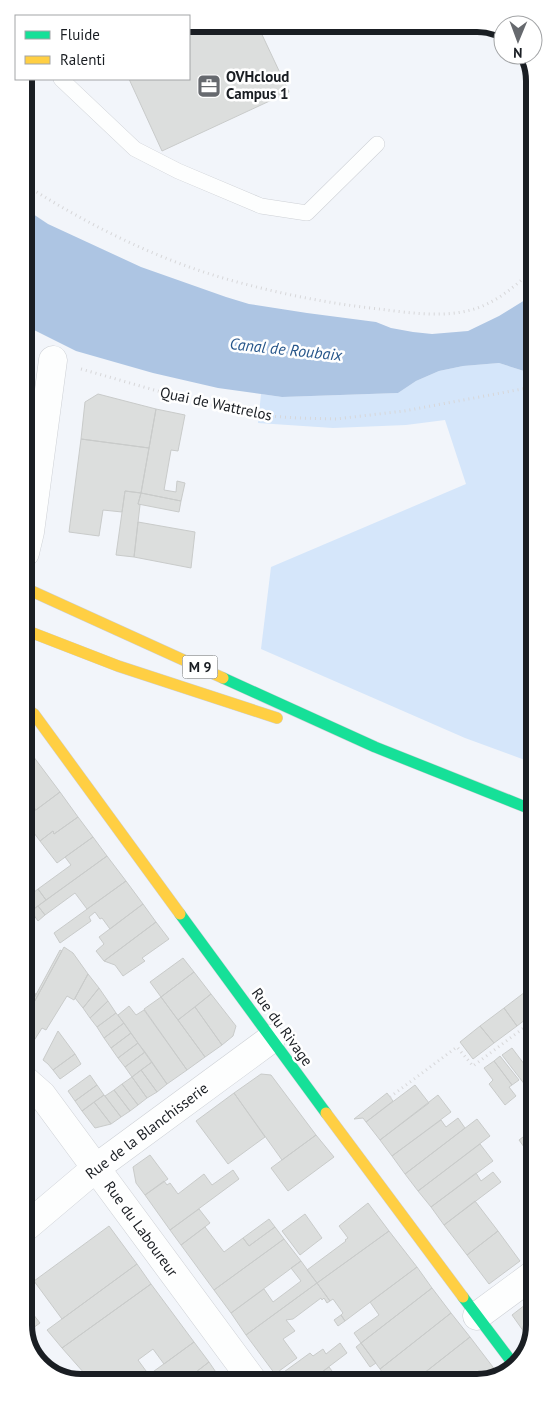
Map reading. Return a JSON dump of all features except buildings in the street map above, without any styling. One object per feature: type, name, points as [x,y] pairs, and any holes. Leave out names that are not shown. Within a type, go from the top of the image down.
[{"type":"main road","name":"M 9","points":[[33,591],[375,747],[526,807]]},
{"type":"main road","name":"M 9","points":[[33,633],[179,688],[375,747]]},
{"type":"main road","name":"Rue du Rivage","points":[[32,713],[340,1134],[510,1360]]},
{"type":"street","points":[[33,512],[53,360]]},
{"type":"street","name":"Rue de la Blanchisserie","points":[[32,1222],[97,1167],[271,1038]]},
{"type":"street","name":"Rue du Laboureur","points":[[32,1086],[42,1095],[97,1167],[247,1373]]},
{"type":"street","points":[[477,1316],[526,1280]]},
{"type":"lane","points":[[62,80],[135,149],[178,171],[261,206],[307,213],[377,144]]},
{"type":"path","points":[[33,189],[81,218],[130,242],[190,267],[241,283],[302,297],[397,311],[450,314],[479,308],[510,290],[526,275]]},
{"type":"path","name":"Quai de Wattrelos","points":[[53,360],[196,402],[269,416],[297,418],[336,419],[404,411],[526,388]]},
{"type":"path","points":[[390,1097],[457,1047],[473,1066],[526,1026]]},
{"type":"shaded area","points":[[499,363],[526,371],[526,760],[465,738],[261,649],[271,567],[466,484],[445,420],[406,425],[333,428],[258,423],[261,394],[282,397],[398,393],[416,381],[439,371],[463,366]]},
{"type":"water","name":"Canal de Roubaix","points":[[33,214],[48,224],[141,267],[249,304],[376,322],[391,328],[432,334],[468,331],[499,316],[526,299],[526,371],[499,363],[463,366],[439,371],[416,381],[398,393],[282,397],[218,388],[153,373],[76,351],[33,329]]},
{"type":"traffic: fast","points":[[223,678],[375,747],[526,807]]},
{"type":"traffic: fast","points":[[180,914],[326,1113]]},
{"type":"traffic: fast","points":[[463,1297],[510,1360]]},
{"type":"traffic: slow","points":[[33,591],[223,678]]},
{"type":"traffic: slow","points":[[33,633],[118,666],[277,718]]},
{"type":"traffic: slow","points":[[32,713],[180,914]]},
{"type":"traffic: slow","points":[[326,1113],[463,1297]]},
{"type":"place","name":"OVHcloud Campus 1","points":[[209,86]]}]
